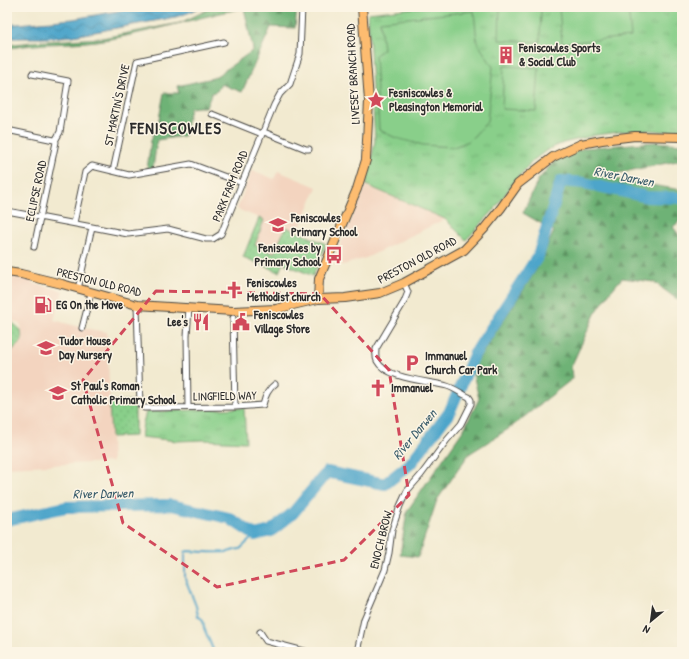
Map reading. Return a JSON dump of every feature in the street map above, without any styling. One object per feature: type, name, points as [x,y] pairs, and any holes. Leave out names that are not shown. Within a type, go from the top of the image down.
[{"type":"main road","name":"LIVESEY BRANCH ROAD","points":[[318,299],[319,279],[357,190],[366,160],[369,101],[362,7]]},
{"type":"main road","name":"PRESTON OLD ROAD","points":[[7,272],[21,274],[137,305],[233,311],[276,309],[318,299],[344,298],[380,293],[404,283],[464,250],[484,229],[518,184],[553,156],[581,144],[602,140],[635,136],[682,137]]},
{"type":"street","name":"PARK FARM ROAD","points":[[7,211],[128,234],[168,229],[206,239],[213,239],[221,234],[274,105],[280,94],[290,84],[295,71],[300,54],[302,7]]},
{"type":"street","name":"ST MARTIN'S DRIVE","points":[[113,171],[137,61],[224,42]]},
{"type":"street","name":"ECLIPSE ROAD","points":[[32,74],[68,80],[60,132],[55,141],[56,145],[34,246]]},
{"type":"street","points":[[212,114],[306,150],[308,149]]},
{"type":"street","points":[[7,130],[55,141]]},
{"type":"street","points":[[74,223],[85,172],[92,166],[129,176],[191,164],[242,183]]},
{"type":"street","points":[[78,289],[92,227]]},
{"type":"street","name":"ENOCH BROW","points":[[357,652],[364,620],[385,570],[392,530],[400,506],[407,491],[461,424],[471,404],[469,397],[448,386],[394,374],[383,368],[377,360],[376,349],[404,302],[408,292],[404,283]]},
{"type":"street","points":[[82,328],[91,293]]},
{"type":"street","name":"LINGFIELD WAY","points":[[137,305],[140,405],[144,408],[235,407],[263,405],[270,388],[275,384]]},
{"type":"street","points":[[188,308],[188,407]]},
{"type":"street","points":[[233,318],[235,407]]},
{"type":"street","points":[[260,632],[266,641],[308,652]]},
{"type":"highlighted area","points":[[156,291],[320,294],[389,370],[409,495],[344,560],[217,587],[123,523],[83,380]]},
{"type":"shaded area","name":"Feniscowles Primary School","points":[[252,170],[274,179],[278,171],[317,187],[298,232],[326,244],[313,276],[283,263],[279,272],[243,257],[259,218],[237,209]]},
{"type":"shaded area","name":"Feniscowles Primary School","points":[[366,186],[445,219],[366,258],[343,265],[333,261]]},
{"type":"shaded area","name":"St Paul's Roman Catholic Primary School","points":[[10,276],[32,279],[32,283],[63,291],[54,320],[83,328],[107,332],[112,462],[7,467],[7,356],[22,340],[21,325],[7,315],[7,296]]},
{"type":"green space","points":[[211,7],[297,7],[295,28],[271,27],[242,92],[221,84],[217,91],[212,93],[206,107],[190,108],[184,136],[157,140],[153,168],[147,169],[151,140],[158,124],[164,93],[179,93],[177,86],[213,78],[252,51],[253,49],[244,8],[144,32],[110,39],[22,46],[10,48],[7,53],[7,45],[31,42],[102,38],[180,23]]},
{"type":"green space","points":[[423,7],[682,7],[682,133],[650,130],[626,131],[596,135],[563,143],[547,150],[531,162],[493,211],[466,240],[445,219],[366,185],[375,141],[368,13]]},
{"type":"green space","points":[[500,7],[541,7],[540,42],[499,40]]},
{"type":"green space","points":[[559,7],[628,7],[631,37],[562,43]]},
{"type":"green space","points":[[474,11],[477,42],[493,67],[487,122],[469,141],[454,147],[423,145],[396,138],[379,130],[375,56],[383,49],[380,21]]},
{"type":"green space","points":[[504,66],[539,68],[536,111],[502,109]]},
{"type":"green space","points":[[656,142],[682,144],[682,157],[677,161],[618,173],[614,179],[682,190],[682,219],[673,227],[682,239],[682,303],[654,282],[622,278],[610,292],[595,314],[571,367],[572,379],[510,428],[469,454],[437,500],[418,557],[400,555],[407,511],[464,429],[479,399],[472,369],[536,270],[554,231],[523,213],[538,180],[556,159],[584,148]]},
{"type":"green space","points":[[259,218],[264,220],[255,245],[274,253],[286,227],[326,244],[313,276],[283,263],[279,272],[243,257]]},
{"type":"green space","points":[[7,318],[21,330],[22,340],[7,356]]},
{"type":"green space","points":[[109,401],[135,401],[135,436],[111,437]]},
{"type":"green space","points":[[244,408],[246,442],[204,440],[177,441],[141,437],[146,412]]},
{"type":"water","points":[[140,7],[200,7],[176,17],[73,36],[7,38],[7,24],[73,19]]},
{"type":"waterway","name":"River Darwen","points":[[7,520],[66,507],[171,505],[229,518],[255,535],[271,531],[293,513],[327,472],[385,484],[410,464],[449,413],[474,355],[538,256],[561,181],[584,183],[647,197],[682,198]]},
{"type":"waterway","points":[[214,652],[204,628],[203,620],[198,616],[196,606],[185,578],[185,552],[228,552],[240,549],[255,535]]},
{"type":"place","name":"Feniscowles Sports & Social Club","points":[[506,55]]},
{"type":"place","name":"Fesniscowles & Pleasington Memorial","points":[[376,100]]},
{"type":"place","name":"Feniscowles Primary School","points":[[278,225]]},
{"type":"place","name":"Feniscowles by Primary School","points":[[334,255]]},
{"type":"place","name":"Feniscowles Methodist church","points":[[234,290]]},
{"type":"place","name":"EG On the Move","points":[[43,305]]},
{"type":"place","name":"Lee's","points":[[201,322]]},
{"type":"place","name":"Feniscowles Village Store","points":[[241,322]]},
{"type":"place","name":"Tudor House Day Nursery","points":[[46,348]]},
{"type":"place","name":"Immanuel Church Car Park","points":[[412,363]]},
{"type":"place","name":"Immanuel","points":[[378,388]]},
{"type":"place","name":"St Paul's Roman Catholic Primary School","points":[[58,393]]},
{"type":"district","name":"FENISCOWLES","points":[[176,128]]}]
